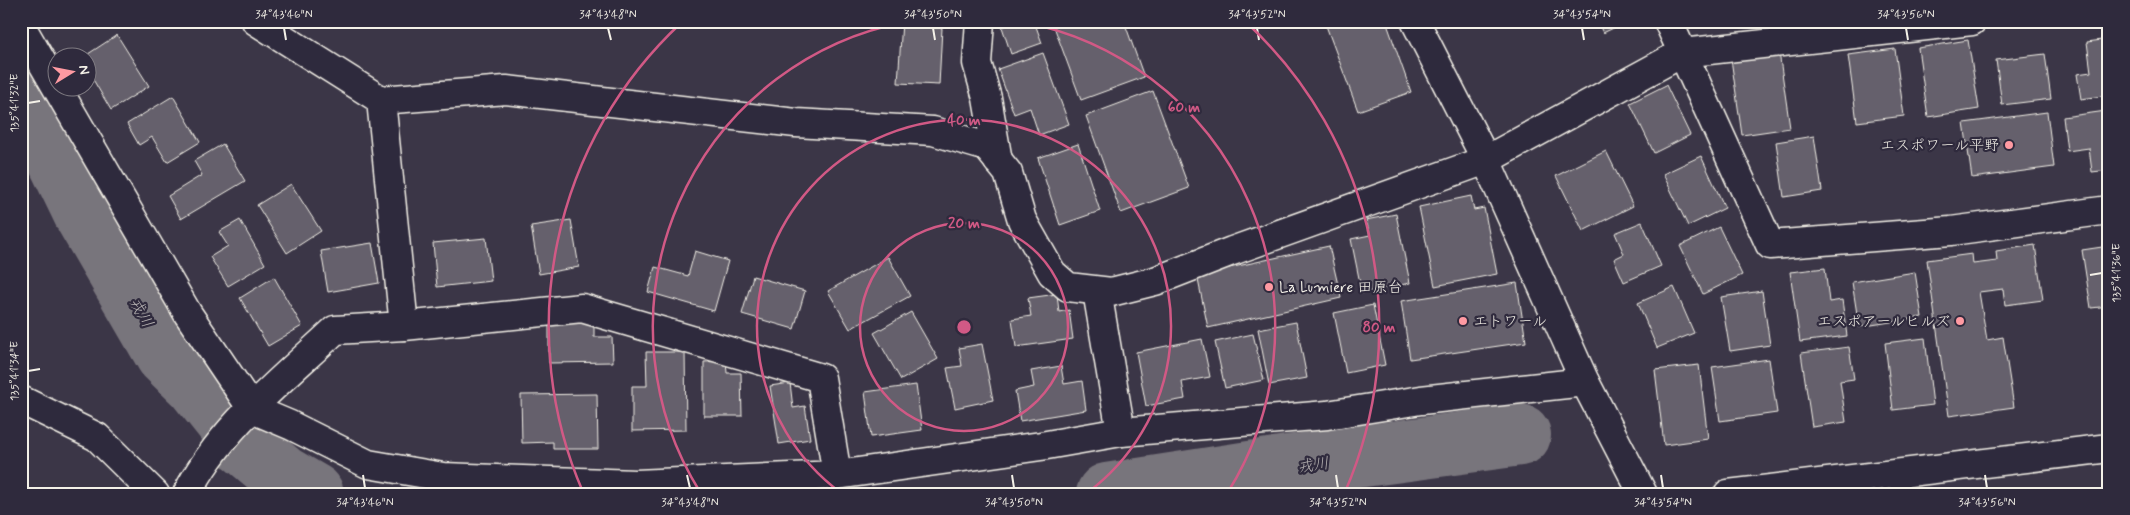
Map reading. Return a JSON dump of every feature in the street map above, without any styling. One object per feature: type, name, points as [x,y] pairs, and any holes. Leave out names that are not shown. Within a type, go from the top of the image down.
[{"type":"street","points":[[256,21],[381,100],[506,90],[796,123],[933,131],[987,147],[1008,172],[1022,220],[1052,273],[1068,287],[1111,292],[1155,282],[1232,251],[1486,160],[1682,53],[1972,21]]},
{"type":"street","points":[[980,21],[977,63],[987,98],[998,161]]},
{"type":"street","points":[[1415,21],[1486,160],[1585,382],[1643,494]]},
{"type":"street","points":[[1668,21],[1770,244],[1951,231],[2109,210]]},
{"type":"street","points":[[21,26],[188,314],[252,408],[290,424],[368,464],[443,477],[636,484],[837,475],[1041,446],[1121,432],[1327,415],[1421,400],[1585,382]]},
{"type":"street","points":[[381,100],[404,326]]},
{"type":"street","points":[[1098,291],[1121,432]]},
{"type":"street","points":[[187,494],[199,470],[252,408],[335,330],[404,326],[582,308],[822,378],[837,475]]},
{"type":"street","points":[[21,400],[97,437],[155,494]]},
{"type":"street","points":[[1728,494],[2109,448]]},
{"type":"building","points":[[902,21],[930,21],[930,28],[942,28],[939,85],[898,83]]},
{"type":"building","points":[[1019,21],[1034,21],[1042,43],[1011,54],[1002,27]]},
{"type":"building","points":[[1052,21],[1124,21],[1144,77],[1081,100]]},
{"type":"building","points":[[1329,21],[1386,21],[1411,92],[1358,111],[1325,23]]},
{"type":"building","points":[[1597,21],[1628,21],[1603,33]]},
{"type":"building","points":[[117,35],[149,86],[111,110],[98,88],[97,48]]},
{"type":"building","points":[[2109,39],[2109,95],[2081,99],[2077,74],[2091,72],[2087,42]]},
{"type":"building","points":[[1968,40],[1979,109],[1928,117],[1918,48]]},
{"type":"building","points":[[1895,49],[1904,116],[1857,122],[1848,55]]},
{"type":"building","points":[[1779,52],[1790,128],[1742,135],[1731,59]]},
{"type":"building","points":[[1043,53],[1069,124],[1039,135],[1030,108],[1014,114],[998,69]]},
{"type":"building","points":[[2045,54],[2051,99],[2002,105],[1996,60]]},
{"type":"building","points":[[1666,85],[1690,135],[1654,153],[1630,103]]},
{"type":"building","points":[[1153,91],[1189,188],[1121,213],[1086,116]]},
{"type":"building","points":[[173,96],[200,142],[167,162],[152,137],[139,145],[127,124]]},
{"type":"building","points":[[2106,111],[2109,132],[2109,170],[2092,172],[2089,148],[2067,151],[2063,117]]},
{"type":"building","name":"エスポワール平野","points":[[2047,112],[2054,167],[1972,178],[1964,123]]},
{"type":"building","points":[[1814,136],[1822,191],[1784,197],[1776,142]]},
{"type":"building","points":[[223,144],[245,181],[181,219],[168,196],[202,175],[194,161]]},
{"type":"building","points":[[1078,144],[1100,211],[1060,225],[1038,158]]},
{"type":"building","points":[[1606,151],[1633,206],[1583,231],[1556,176]]},
{"type":"building","points":[[1701,156],[1725,208],[1688,226],[1663,174]]},
{"type":"building","points":[[291,184],[321,231],[287,253],[257,205]]},
{"type":"building","points":[[1471,196],[1474,210],[1484,208],[1497,274],[1435,286],[1419,207]]},
{"type":"building","points":[[1396,214],[1410,283],[1362,293],[1351,239],[1370,235],[1366,220]]},
{"type":"building","points":[[240,220],[265,264],[228,286],[210,257],[228,246],[219,232]]},
{"type":"building","points":[[571,220],[579,267],[539,274],[531,226]]},
{"type":"building","points":[[1642,222],[1661,266],[1624,282],[1614,259],[1624,254],[1615,233]]},
{"type":"building","points":[[1719,227],[1742,275],[1703,294],[1680,246]]},
{"type":"building","points":[[486,238],[491,281],[437,287],[433,243]]},
{"type":"building","points":[[372,243],[379,283],[328,292],[321,251]]},
{"type":"building","name":"エスポアールヒルズ","points":[[2035,245],[2043,300],[2005,305],[2003,289],[1979,292],[1987,340],[2003,337],[2014,407],[1949,416],[1927,260],[1972,254],[1973,264],[1997,261],[1996,251]]},
{"type":"building","name":"La Lumiere 田原台","points":[[1329,246],[1341,298],[1208,328],[1197,275]]},
{"type":"building","points":[[2109,246],[2109,306],[2091,308],[2082,250]]},
{"type":"building","points":[[695,251],[728,261],[714,311],[648,292],[655,267],[688,276]]},
{"type":"building","points":[[888,257],[910,296],[850,329],[828,291]]},
{"type":"building","points":[[1825,268],[1829,302],[1842,300],[1847,336],[1800,342],[1790,272]]},
{"type":"building","points":[[1915,272],[1922,317],[1859,327],[1852,282]]},
{"type":"building","points":[[753,276],[805,291],[794,329],[742,314]]},
{"type":"building","points":[[274,277],[302,326],[268,346],[240,298]]},
{"type":"building","name":"エトワール","points":[[1517,283],[1526,342],[1410,359],[1401,301]]},
{"type":"building","points":[[1674,287],[1694,333],[1657,348],[1638,303]]},
{"type":"building","points":[[1762,291],[1770,345],[1730,351],[1721,297]]},
{"type":"building","points":[[1057,294],[1059,312],[1069,310],[1073,339],[1016,347],[1012,319],[1031,316],[1028,298]]},
{"type":"building","points":[[1373,305],[1385,365],[1346,373],[1334,313]]},
{"type":"building","points":[[911,312],[938,359],[901,380],[874,333]]},
{"type":"building","points":[[1296,322],[1307,378],[1269,385],[1258,329]]},
{"type":"building","points":[[594,323],[594,337],[612,337],[613,362],[549,363],[549,324]]},
{"type":"building","points":[[1253,334],[1264,380],[1225,388],[1215,342]]},
{"type":"building","points":[[1925,338],[1933,405],[1893,410],[1885,343]]},
{"type":"building","points":[[1202,339],[1210,377],[1182,382],[1185,399],[1146,406],[1136,352]]},
{"type":"building","points":[[982,344],[993,400],[955,408],[947,368],[962,366],[959,348]]},
{"type":"building","points":[[1849,347],[1854,379],[1840,381],[1846,422],[1812,427],[1801,353]]},
{"type":"building","points":[[646,352],[685,352],[686,430],[632,431],[632,386],[647,386]]},
{"type":"building","points":[[1769,359],[1777,413],[1720,421],[1712,367]]},
{"type":"building","points":[[726,361],[727,373],[741,373],[742,416],[704,416],[704,362]]},
{"type":"building","points":[[1699,365],[1708,439],[1664,445],[1655,370]]},
{"type":"building","points":[[1061,366],[1064,384],[1082,381],[1086,410],[1020,421],[1015,391],[1034,387],[1031,371]]},
{"type":"building","points":[[790,383],[793,408],[805,406],[810,439],[779,444],[770,386]]},
{"type":"building","points":[[916,385],[922,430],[871,437],[865,392]]},
{"type":"building","points":[[597,394],[598,449],[553,449],[553,442],[522,443],[521,395]]},
{"type":"waterway","name":"戎川","points":[[21,90],[29,99],[86,217],[166,355],[196,384],[244,444],[282,476],[313,494]]},
{"type":"waterway","name":"戎川","points":[[1107,494],[1288,466],[1520,435]]},
{"type":"place","name":"エスポワール平野","points":[[2009,145]]},
{"type":"place","name":"La Lumiere 田原台","points":[[1269,287]]},
{"type":"place","name":"エトワール","points":[[1463,321]]},
{"type":"place","name":"エスポアールヒルズ","points":[[1960,321]]}]
